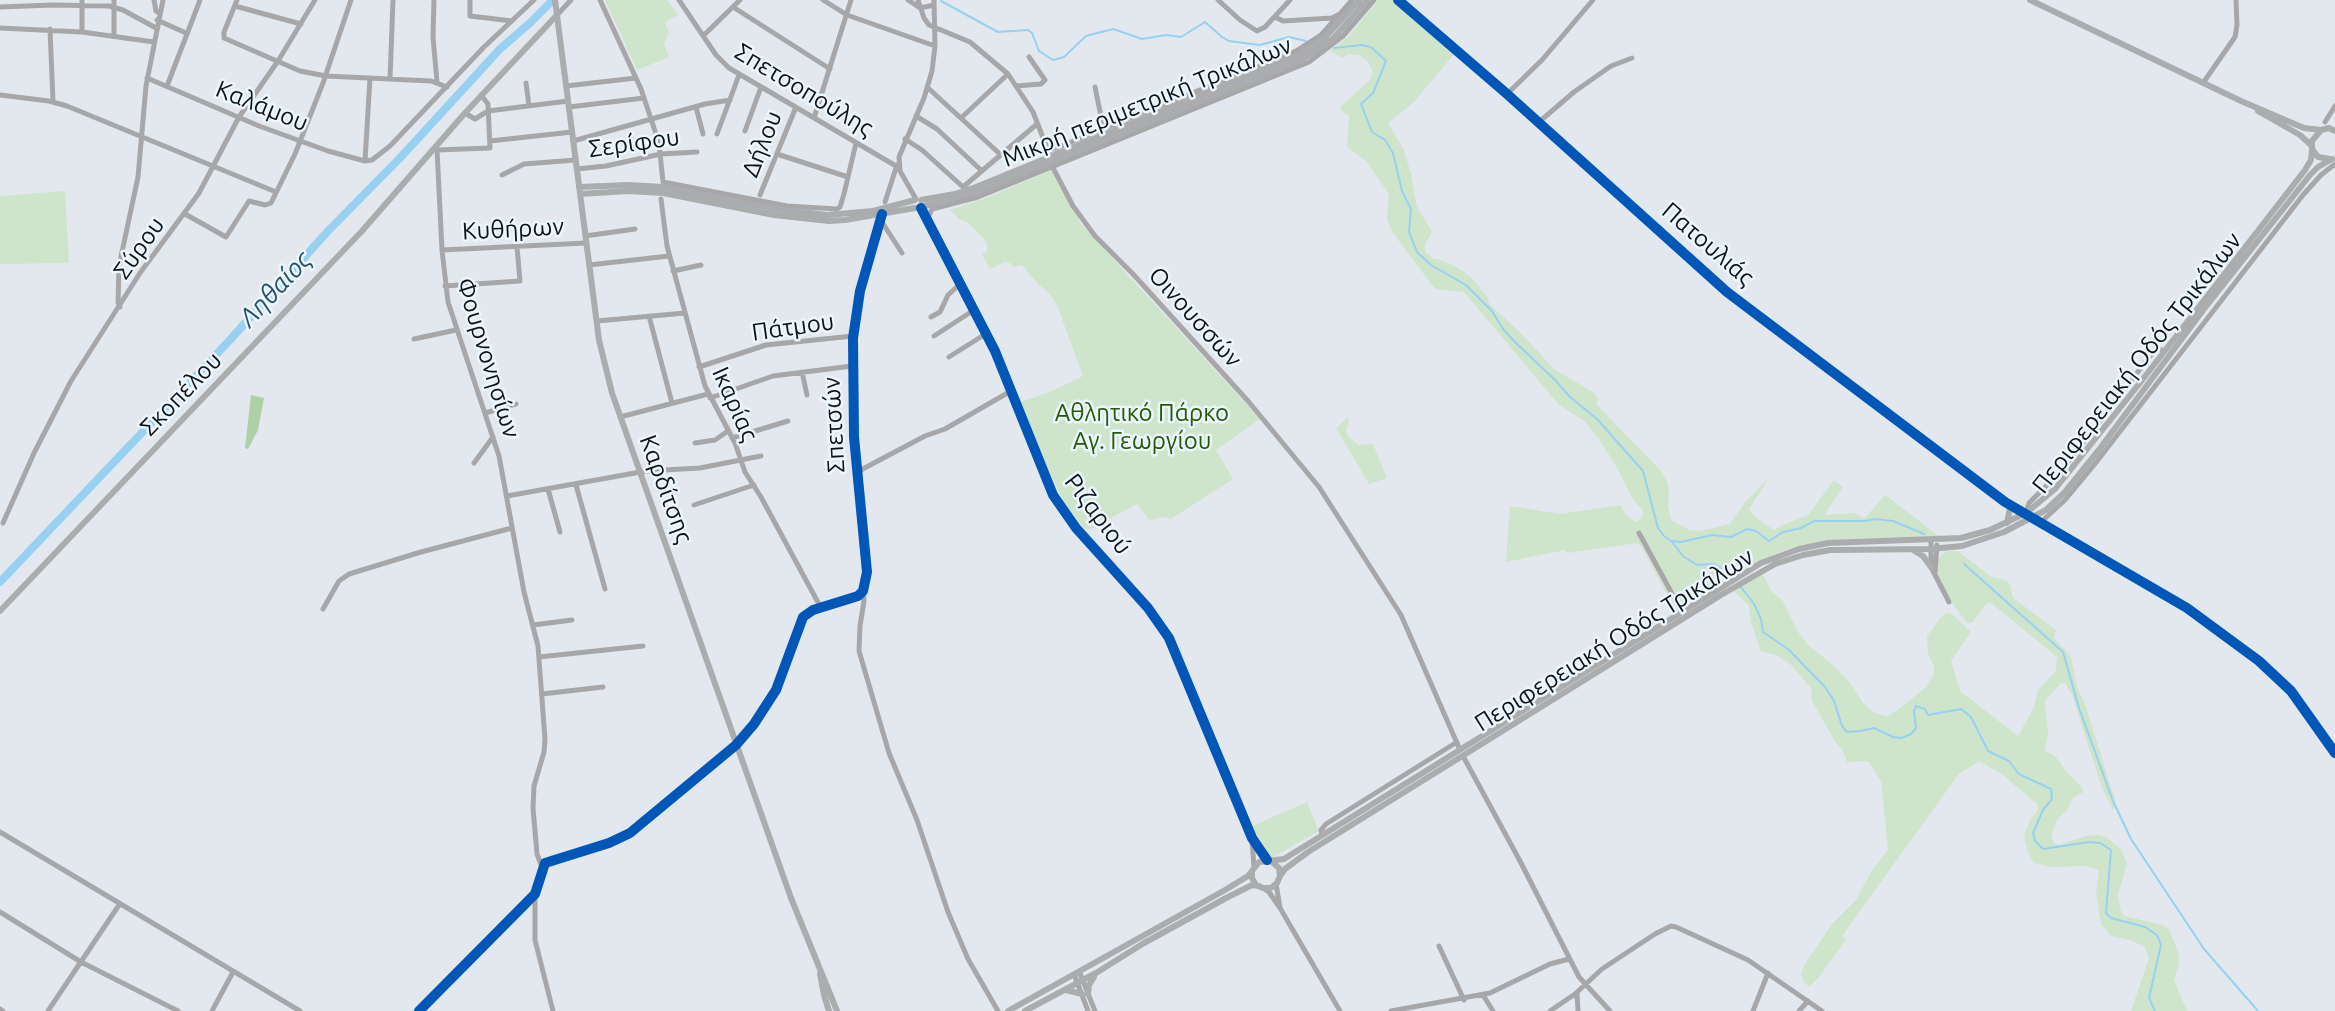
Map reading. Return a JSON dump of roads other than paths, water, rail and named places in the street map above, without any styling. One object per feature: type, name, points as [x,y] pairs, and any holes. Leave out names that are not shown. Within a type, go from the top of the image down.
[{"type":"main road","name":"Καρδίτσης","points":[[555,0],[585,240],[606,373],[736,745],[837,1011]]},
{"type":"main road","name":"Μικρή περιμετρική Τρικάλων","points":[[580,191],[663,193],[811,220],[881,216],[965,191],[1049,152],[1301,54],[1327,36],[1359,0]]},
{"type":"main road","name":"Μικρή περιμετρική Τρικάλων","points":[[580,191],[657,187],[776,209],[827,215],[873,211],[978,192],[1300,61],[1333,39],[1367,0]]},
{"type":"main road","points":[[2029,0],[2241,101],[2304,128],[2323,127],[2335,122]]},
{"type":"main road","name":"Σκοπέλου","points":[[0,611],[362,231],[557,13]]},
{"type":"main road","points":[[2241,101],[2300,135],[2318,157],[2334,160]]},
{"type":"main road","points":[[2323,127],[2335,131]]},
{"type":"main road","name":"Περιφερειακή Οδός Τρικάλων","points":[[1269,860],[1284,859],[1775,564],[1793,557],[1830,550],[1912,549],[1934,545],[1969,537],[2027,517],[2055,489],[2305,170],[2311,160],[2313,136],[2323,127]]},
{"type":"main road","name":"Περιφερειακή Οδός Τρικάλων","points":[[1280,876],[1308,852],[1748,570],[1799,549],[1828,543],[1934,545],[1981,541],[2055,502],[2182,345],[2314,170],[2334,160]]},
{"type":"main road","points":[[2007,523],[2008,505]]},
{"type":"main road","points":[[1912,549],[1923,556],[1933,570]]},
{"type":"main road","points":[[1008,1011],[1233,885],[1248,876],[1259,862],[1269,860],[1277,865],[1280,876],[1276,884],[1252,886],[1228,897],[1025,1011]]},
{"type":"main road","points":[[1253,869],[1252,878],[1261,887]]},
{"type":"main road","name":"Καρδίτσης","points":[[820,972],[829,1011]]},
{"type":"main road","points":[[1064,990],[1085,994],[1096,973]]},
{"type":"street","points":[[154,0],[159,13]]},
{"type":"street","points":[[120,307],[119,266],[138,177],[148,78],[163,0]]},
{"type":"street","points":[[167,86],[200,0]]},
{"type":"street","name":"Σύρου","points":[[3,523],[67,388],[140,273],[185,214],[214,167],[239,117],[316,0]]},
{"type":"street","points":[[185,214],[226,237],[249,201],[268,205],[300,141],[326,76],[351,0]]},
{"type":"street","points":[[390,79],[393,0]]},
{"type":"street","points":[[433,0],[437,82]]},
{"type":"street","points":[[470,0],[470,16],[512,21]]},
{"type":"street","points":[[370,78],[365,161],[372,160],[390,146],[462,69],[534,0]]},
{"type":"street","points":[[557,13],[571,0]]},
{"type":"street","points":[[600,0],[644,98],[661,154],[663,182],[787,206],[828,210],[839,208],[856,142]]},
{"type":"street","name":"Σπετσοπούλης","points":[[679,0],[722,62],[897,165]]},
{"type":"street","points":[[704,35],[740,0]]},
{"type":"street","points":[[823,0],[847,15],[935,46]]},
{"type":"street","points":[[814,118],[851,0]]},
{"type":"street","points":[[908,0],[920,8]]},
{"type":"street","points":[[918,0],[927,23],[935,29],[956,34],[970,42],[1008,75],[1032,113],[1049,152]]},
{"type":"street","points":[[1218,0],[1256,31],[1263,29],[1286,1]]},
{"type":"street","points":[[1049,152],[1292,53],[1321,35],[1352,0]]},
{"type":"street","points":[[927,221],[932,209],[973,199],[1311,60],[1343,36],[1374,0]]},
{"type":"street","name":"Πατουλιάς","points":[[1398,0],[1539,122],[1727,292],[2008,505],[2027,517],[2042,522],[2198,616],[2259,661],[2291,691],[2335,752]]},
{"type":"street","points":[[1507,94],[1542,60],[1593,0]]},
{"type":"street","points":[[2203,83],[2235,37],[2236,0]]},
{"type":"street","points":[[82,2],[82,32]]},
{"type":"street","points":[[0,7],[82,2],[114,3],[156,28]]},
{"type":"street","points":[[114,3],[114,36]]},
{"type":"street","points":[[301,24],[236,3],[224,38],[300,71],[326,76],[437,82],[447,87]]},
{"type":"street","points":[[885,202],[900,152],[928,88],[935,46],[934,3],[920,8]]},
{"type":"street","points":[[733,7],[830,69]]},
{"type":"street","points":[[1275,17],[1284,21],[1330,18],[1340,14]]},
{"type":"street","points":[[158,20],[186,33]]},
{"type":"street","points":[[0,28],[50,29],[154,42]]},
{"type":"street","points":[[50,29],[53,101]]},
{"type":"street","points":[[1016,86],[1041,84],[1045,80],[1029,57]]},
{"type":"street","points":[[1539,122],[1574,92],[1611,66],[1632,58]]},
{"type":"street","points":[[717,134],[740,75]]},
{"type":"street","points":[[961,118],[1008,75]]},
{"type":"street","name":"Καλάμου","points":[[148,78],[300,141],[365,161]]},
{"type":"street","points":[[566,86],[636,78]]},
{"type":"street","points":[[526,83],[529,106]]},
{"type":"street","points":[[745,131],[761,87]]},
{"type":"street","points":[[1095,87],[1103,126]]},
{"type":"street","points":[[928,88],[1001,155]]},
{"type":"street","points":[[0,95],[53,101],[276,192]]},
{"type":"street","points":[[436,149],[491,147],[487,103],[481,95]]},
{"type":"street","points":[[465,113],[475,119],[488,111],[644,98]]},
{"type":"street","points":[[573,141],[730,100]]},
{"type":"street","points":[[2323,127],[2335,106]]},
{"type":"street","points":[[696,107],[703,134]]},
{"type":"street","name":"Δήλου","points":[[760,195],[796,107]]},
{"type":"street","points":[[916,116],[937,129],[982,171]]},
{"type":"street","points":[[1049,152],[1121,119]]},
{"type":"street","points":[[905,139],[922,150],[963,187],[1037,124]]},
{"type":"street","points":[[490,141],[572,132]]},
{"type":"street","name":"Φουρνονησίων","points":[[436,149],[445,286],[456,330],[502,468],[539,657],[545,739],[534,786],[533,808],[537,855],[542,867]]},
{"type":"street","name":"Σερίφου","points":[[577,169],[661,154],[697,152]]},
{"type":"street","points":[[777,155],[848,177]]},
{"type":"street","points":[[502,175],[524,164],[576,160]]},
{"type":"street","name":"Ριζαριού","points":[[897,165],[987,333],[1048,485],[1059,504],[1094,549],[1148,608],[1169,638],[1252,838],[1255,859],[1253,869]]},
{"type":"street","name":"Οινουσσών","points":[[1052,166],[1073,206],[1095,236],[1254,407],[1319,487],[1401,614],[1461,753],[1520,861],[1569,959],[1584,984],[1610,1011]]},
{"type":"street","name":"Ικαρίας","points":[[661,199],[669,256],[709,396],[821,608]]},
{"type":"street","points":[[881,216],[902,253]]},
{"type":"street","name":"Σπετσών","points":[[881,216],[860,291],[853,336],[857,472],[867,572],[859,650],[889,753],[917,820],[948,912],[968,959],[998,1011]]},
{"type":"street","name":"Κυθήρων","points":[[442,250],[517,247],[585,240],[635,229]]},
{"type":"street","points":[[445,286],[520,281],[517,247]]},
{"type":"street","points":[[589,265],[669,256]]},
{"type":"street","points":[[673,271],[701,265]]},
{"type":"street","points":[[931,317],[940,312],[948,295],[960,284]]},
{"type":"street","points":[[934,336],[974,310]]},
{"type":"street","points":[[597,321],[685,313]]},
{"type":"street","points":[[649,316],[672,403]]},
{"type":"street","points":[[414,339],[456,330]]},
{"type":"street","points":[[949,357],[987,333]]},
{"type":"street","name":"Πάτμου","points":[[699,367],[766,345],[853,336]]},
{"type":"street","points":[[2042,522],[2062,504],[2082,479],[2182,345]]},
{"type":"street","points":[[621,417],[709,396],[773,376],[852,366]]},
{"type":"street","points":[[802,372],[807,396]]},
{"type":"street","points":[[857,472],[925,436],[945,429],[1011,391]]},
{"type":"street","points":[[485,413],[516,404]]},
{"type":"street","points":[[732,439],[788,421]]},
{"type":"street","points":[[695,443],[715,440],[728,432]]},
{"type":"street","points":[[474,463],[493,437]]},
{"type":"street","points":[[507,496],[640,473],[700,468],[761,456]]},
{"type":"street","points":[[576,485],[605,589]]},
{"type":"street","points":[[694,505],[754,485]]},
{"type":"street","points":[[548,489],[560,531]]},
{"type":"street","points":[[323,609],[339,581],[349,573],[512,528]]},
{"type":"street","points":[[1639,533],[1682,612]]},
{"type":"street","points":[[1934,545],[1933,570],[1949,603]]},
{"type":"street","points":[[419,1011],[535,894],[542,867],[548,860],[609,843],[630,833],[736,745],[754,724],[776,690],[806,614],[863,592]]},
{"type":"street","points":[[533,625],[572,620]]},
{"type":"street","points":[[539,657],[643,646]]},
{"type":"street","points":[[542,694],[603,687]]},
{"type":"street","points":[[1322,834],[1322,827],[1326,824],[1457,742]]},
{"type":"street","points":[[0,832],[300,1011]]},
{"type":"street","name":"Ριζαριού","points":[[1252,838],[1269,860]]},
{"type":"street","points":[[1276,884],[1280,908]]},
{"type":"street","points":[[1261,887],[1269,892],[1280,908],[1340,1011]]},
{"type":"street","points":[[535,894],[535,940],[553,1011]]},
{"type":"street","points":[[48,1011],[120,905]]},
{"type":"street","points":[[0,912],[81,962],[178,1011]]},
{"type":"street","points":[[1550,1011],[1577,993],[1584,984],[1618,958],[1671,926],[1748,960],[1822,1011]]},
{"type":"street","points":[[1438,946],[1464,1000]]},
{"type":"street","points":[[1391,1011],[1483,995],[1550,964],[1569,959]]},
{"type":"street","points":[[212,1011],[233,972]]},
{"type":"street","points":[[1077,973],[1094,1011]]},
{"type":"street","points":[[1753,1011],[1768,973]]},
{"type":"street","points":[[1577,993],[1578,1011]]},
{"type":"street","points":[[1085,994],[1088,1011]]},
{"type":"street","points":[[1483,995],[1493,1011]]},
{"type":"street","points":[[1799,1011],[1808,1001]]},
{"type":"street","points":[[1805,1011],[1808,1001]]},
{"type":"street","points":[[1440,1003],[1445,1011]]},
{"type":"waterway","name":"Ληθαίος","points":[[0,582],[229,341],[328,231],[400,158],[500,49],[553,0]]},
{"type":"waterway","points":[[941,1],[998,32],[1028,30],[1032,33],[1039,51],[1053,60],[1064,57],[1086,36],[1113,29],[1142,39],[1166,35],[1181,37],[1205,22],[1229,41],[1260,45],[1289,37],[1306,41]]},
{"type":"waterway","points":[[1334,48],[1362,45],[1371,47],[1386,61],[1373,93],[1361,104],[1372,132],[1385,140],[1393,153],[1402,191],[1411,209],[1409,232],[1417,252],[1431,265],[1466,285],[1492,311],[1516,343],[1570,397],[1597,419],[1643,471],[1658,528],[1664,536],[1671,541],[1681,542],[1712,535],[1731,537],[1747,529],[1756,531],[1769,541],[1783,532],[1801,528],[1814,521],[1875,519],[1893,521],[1924,534]]},
{"type":"waterway","points":[[1672,542],[1683,556],[1697,565],[1714,564],[1731,575]]},
{"type":"waterway","points":[[1964,564],[2063,652],[2079,708],[2113,801],[2131,839],[2204,949],[2258,1011]]},
{"type":"waterway","points":[[1741,587],[1754,604],[1763,632],[1788,649],[1825,687],[1847,732],[1874,728],[1902,738],[1916,728],[1916,706],[1925,709],[1928,715],[1961,709],[1971,717],[1988,751],[2009,761],[2019,774],[2051,789],[2052,799],[2043,810],[2033,833],[2035,841],[2043,849],[2089,842],[2100,843],[2111,850],[2106,913],[2111,918],[2145,927],[2157,935],[2161,945],[2149,998],[2155,1011]]},
{"type":"park label","name":"Αθλητικό Πάρκο Αγ. Γεωργίου","points":[[1142,427]]}]
